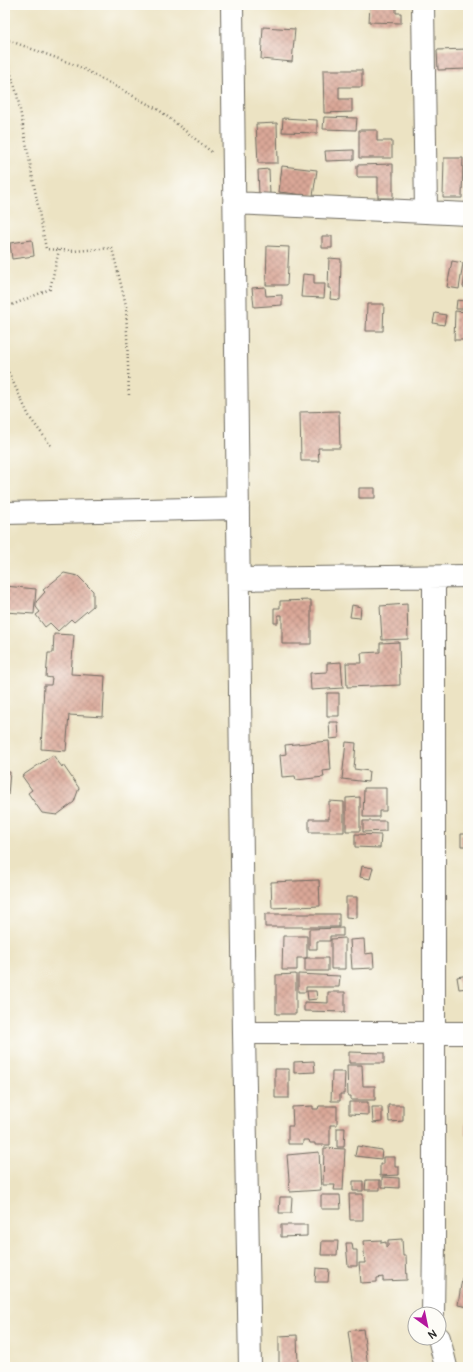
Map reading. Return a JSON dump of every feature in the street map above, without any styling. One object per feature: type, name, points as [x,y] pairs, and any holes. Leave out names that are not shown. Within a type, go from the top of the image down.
[{"type":"street","points":[[232,5],[244,1032],[250,1367]]},
{"type":"street","points":[[423,5],[426,212]]},
{"type":"street","points":[[234,203],[468,214]]},
{"type":"street","points":[[5,513],[238,508]]},
{"type":"street","points":[[239,579],[468,576]]},
{"type":"street","points":[[433,1306],[434,577]]},
{"type":"street","points":[[244,1032],[468,1033]]},
{"type":"street","points":[[441,1346],[446,1367]]},
{"type":"path","points":[[5,39],[78,66],[159,110],[234,170]]},
{"type":"path","points":[[5,60],[8,64],[17,94],[46,249],[74,251],[112,248],[126,305],[129,396]]},
{"type":"path","points":[[5,308],[50,289],[59,250]]},
{"type":"path","points":[[5,365],[30,418],[52,447]]},
{"type":"building","points":[[370,5],[396,5],[396,13],[401,13],[401,23],[369,22]]},
{"type":"building","points":[[263,27],[295,29],[292,62],[261,59]]},
{"type":"building","points":[[468,49],[468,69],[438,70],[437,50]]},
{"type":"building","points":[[323,70],[362,70],[362,87],[339,87],[339,99],[352,99],[352,112],[324,113]]},
{"type":"building","points":[[324,117],[357,118],[356,130],[323,129]]},
{"type":"building","points":[[283,118],[317,120],[317,133],[282,132]]},
{"type":"building","points":[[277,123],[278,163],[258,163],[256,124]]},
{"type":"building","points":[[359,130],[377,130],[377,141],[392,141],[392,158],[359,158]]},
{"type":"building","points":[[354,150],[354,160],[326,161],[325,151]]},
{"type":"building","points":[[444,158],[463,158],[462,198],[443,198]]},
{"type":"building","points":[[393,164],[393,198],[378,198],[378,177],[357,177],[357,165]]},
{"type":"building","points":[[282,166],[317,170],[313,196],[279,192]]},
{"type":"building","points":[[269,169],[270,195],[259,195],[258,170]]},
{"type":"building","points":[[322,236],[332,236],[332,248],[322,248]]},
{"type":"building","points":[[32,240],[34,256],[12,259],[10,243]]},
{"type":"building","points":[[267,246],[289,247],[287,285],[266,285]]},
{"type":"building","points":[[329,258],[341,259],[340,300],[330,299],[331,288],[328,288]]},
{"type":"building","points":[[452,261],[463,263],[459,289],[447,287]]},
{"type":"building","points":[[467,266],[468,267],[468,288],[463,287]]},
{"type":"building","points":[[303,274],[314,275],[314,284],[325,284],[324,298],[301,297]]},
{"type":"building","points":[[265,287],[266,296],[282,295],[282,305],[254,307],[252,288]]},
{"type":"building","points":[[457,300],[465,301],[465,309],[456,309]]},
{"type":"building","points":[[367,304],[384,304],[383,331],[366,331]]},
{"type":"building","points":[[455,311],[467,312],[466,340],[454,340]]},
{"type":"building","points":[[435,313],[446,315],[444,325],[433,323]]},
{"type":"building","points":[[339,411],[340,448],[318,448],[319,461],[301,461],[300,412]]},
{"type":"building","points":[[359,488],[375,488],[375,498],[359,498]]},
{"type":"building","points":[[64,573],[78,576],[93,591],[93,606],[74,622],[71,619],[58,631],[50,623],[45,627],[36,615],[40,612],[36,607],[36,602],[45,592],[43,590]]},
{"type":"building","points":[[5,586],[36,589],[34,614],[5,612]]},
{"type":"building","points":[[311,600],[311,644],[282,644],[282,615],[278,615],[278,623],[274,623],[274,608],[280,608],[280,601]]},
{"type":"building","points":[[407,604],[408,639],[382,640],[380,606]]},
{"type":"building","points":[[352,605],[361,607],[360,618],[350,617]]},
{"type":"building","points":[[54,634],[74,635],[71,674],[105,676],[103,717],[69,715],[66,751],[41,749],[44,685],[51,685],[52,678],[46,677],[48,653],[53,653]]},
{"type":"building","points":[[399,642],[400,685],[347,687],[346,663],[362,663],[361,653],[380,652],[380,643]]},
{"type":"building","points":[[341,662],[343,688],[311,690],[310,673],[327,672],[327,663]]},
{"type":"building","points":[[327,693],[339,693],[339,716],[327,716]]},
{"type":"building","points":[[329,722],[338,722],[339,738],[330,739]]},
{"type":"building","points":[[329,741],[331,770],[323,771],[324,777],[296,780],[295,776],[282,777],[280,755],[286,754],[285,745]]},
{"type":"building","points":[[346,742],[356,743],[354,769],[369,771],[368,782],[342,779]]},
{"type":"building","points":[[53,755],[62,767],[63,765],[79,788],[74,802],[57,815],[42,813],[28,793],[32,790],[22,776]]},
{"type":"building","points":[[5,772],[10,772],[8,795],[5,795]]},
{"type":"building","points":[[364,788],[386,788],[386,811],[379,811],[379,817],[363,817]]},
{"type":"building","points":[[360,797],[360,831],[346,831],[346,798]]},
{"type":"building","points":[[329,801],[344,802],[344,832],[309,832],[309,819],[329,819]]},
{"type":"building","points":[[363,821],[386,821],[386,831],[363,832]]},
{"type":"building","points":[[355,834],[381,835],[380,848],[355,847]]},
{"type":"building","points":[[461,834],[468,834],[468,846],[461,846]]},
{"type":"building","points":[[362,866],[373,868],[370,879],[360,877]]},
{"type":"building","points":[[319,880],[320,906],[272,908],[271,882]]},
{"type":"building","points":[[346,897],[357,897],[357,918],[346,917]]},
{"type":"building","points":[[265,914],[339,914],[339,927],[265,927]]},
{"type":"building","points":[[343,928],[343,936],[330,936],[330,941],[317,941],[317,949],[309,949],[309,929]]},
{"type":"building","points":[[283,936],[307,936],[307,958],[297,958],[297,970],[282,970]]},
{"type":"building","points":[[345,938],[345,969],[331,969],[331,939]]},
{"type":"building","points":[[364,939],[365,954],[373,953],[374,968],[352,969],[350,940]]},
{"type":"building","points":[[305,958],[328,958],[328,971],[305,971]]},
{"type":"building","points":[[296,974],[296,1014],[276,1014],[276,975]]},
{"type":"building","points":[[298,974],[340,976],[339,987],[306,987],[306,992],[298,992]]},
{"type":"building","points":[[468,975],[468,988],[459,989],[457,977]]},
{"type":"building","points":[[307,991],[316,991],[317,999],[308,1000]]},
{"type":"building","points":[[328,992],[345,992],[345,1012],[304,1011],[304,1002],[328,1003]]},
{"type":"building","points":[[349,1052],[384,1053],[384,1063],[349,1063]]},
{"type":"building","points":[[314,1061],[315,1072],[294,1073],[294,1062]]},
{"type":"building","points":[[347,1065],[362,1065],[363,1086],[375,1086],[375,1100],[351,1100],[351,1096],[348,1096]]},
{"type":"building","points":[[275,1069],[289,1069],[289,1098],[275,1098]]},
{"type":"building","points":[[332,1072],[345,1072],[344,1094],[340,1094],[340,1101],[331,1101]]},
{"type":"building","points":[[349,1102],[368,1102],[368,1115],[349,1114]]},
{"type":"building","points":[[388,1105],[403,1105],[403,1121],[389,1122]]},
{"type":"building","points":[[313,1106],[313,1109],[318,1109],[319,1106],[337,1106],[337,1125],[330,1125],[330,1145],[315,1145],[315,1143],[310,1143],[309,1140],[303,1140],[303,1144],[288,1144],[288,1126],[293,1126],[292,1107]]},
{"type":"building","points":[[372,1107],[382,1107],[382,1122],[373,1123]]},
{"type":"building","points":[[466,1117],[468,1117],[468,1135],[465,1135]]},
{"type":"building","points":[[337,1128],[345,1128],[344,1147],[337,1147]]},
{"type":"building","points":[[357,1146],[382,1150],[381,1159],[355,1156]]},
{"type":"building","points":[[324,1148],[345,1149],[343,1190],[334,1190],[335,1185],[323,1185]]},
{"type":"building","points":[[319,1152],[321,1190],[290,1192],[287,1155]]},
{"type":"building","points":[[383,1157],[395,1157],[395,1167],[399,1167],[399,1175],[380,1176],[380,1164],[383,1164]]},
{"type":"building","points":[[382,1177],[399,1178],[399,1188],[382,1187]]},
{"type":"building","points":[[366,1180],[380,1180],[380,1190],[365,1190]]},
{"type":"building","points":[[353,1181],[363,1181],[363,1191],[353,1191]]},
{"type":"building","points":[[349,1194],[363,1194],[363,1220],[350,1220]]},
{"type":"building","points":[[321,1195],[340,1195],[341,1209],[321,1209]]},
{"type":"building","points":[[280,1197],[292,1197],[291,1213],[279,1213]]},
{"type":"building","points":[[281,1225],[307,1225],[307,1236],[281,1237]]},
{"type":"building","points":[[402,1239],[403,1256],[406,1256],[407,1280],[383,1281],[383,1277],[377,1278],[377,1282],[361,1283],[359,1263],[365,1263],[363,1241],[381,1240],[381,1243],[386,1242],[386,1247],[388,1246],[388,1240]]},
{"type":"building","points":[[322,1241],[338,1241],[337,1255],[321,1255]]},
{"type":"building","points":[[346,1243],[352,1243],[353,1250],[357,1250],[357,1266],[348,1266]]},
{"type":"building","points":[[316,1268],[329,1269],[328,1282],[315,1282]]},
{"type":"building","points":[[462,1278],[468,1279],[468,1307],[458,1305]]},
{"type":"building","points":[[363,1329],[368,1367],[353,1367],[348,1331]]},
{"type":"building","points":[[297,1335],[298,1365],[279,1366],[279,1336]]}]
